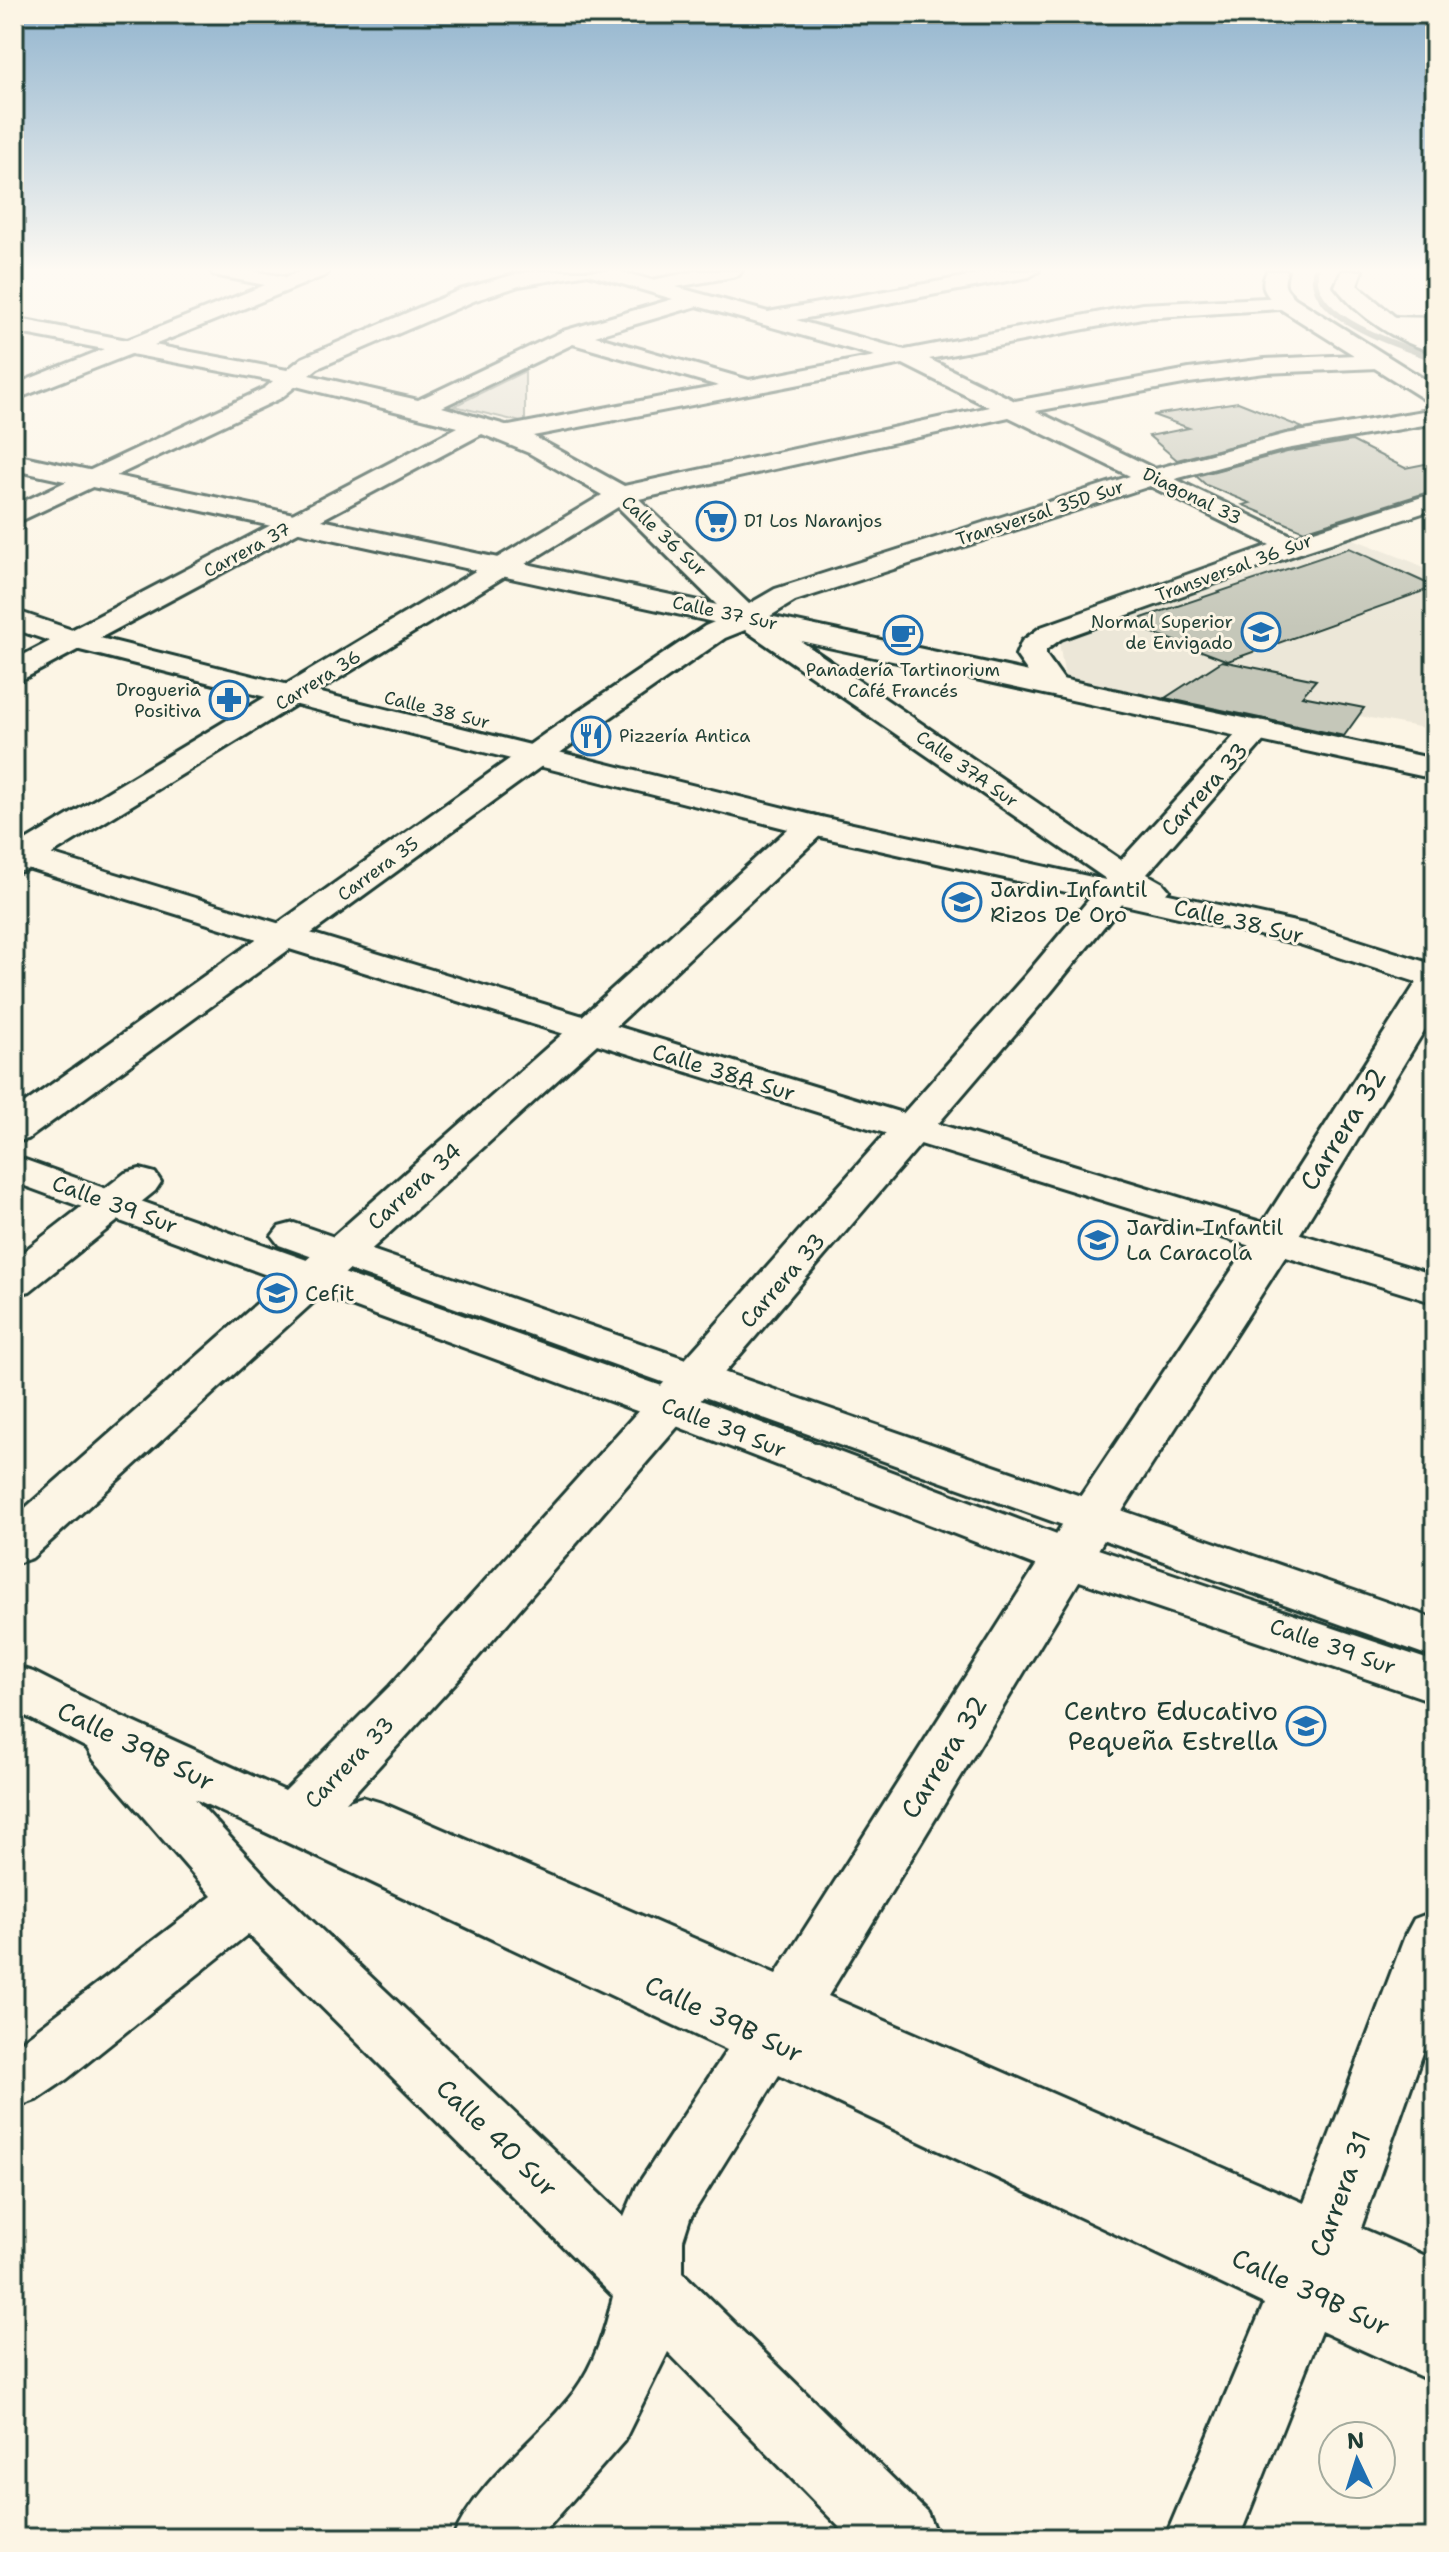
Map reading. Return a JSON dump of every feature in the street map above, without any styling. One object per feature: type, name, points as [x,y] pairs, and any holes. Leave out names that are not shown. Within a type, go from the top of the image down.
[{"type":"street","points":[[14,516],[277,390]]},
{"type":"street","name":"Calle 36 Sur","points":[[344,390],[480,425],[538,448],[620,495],[747,618]]},
{"type":"street","points":[[421,408],[458,390]]},
{"type":"street","points":[[508,434],[732,390]]},
{"type":"street","name":"Diagonal 33","points":[[977,390],[1293,546]]},
{"type":"street","name":"Carrera 36","points":[[23,850],[306,688],[620,495],[1016,408],[1115,390]]},
{"type":"street","name":"Transversal 35D Sur","points":[[747,618],[785,595],[1152,477],[1320,432],[1435,416]]},
{"type":"street","name":"Carrera 37","points":[[14,672],[480,425]]},
{"type":"street","name":"Calle 37 Sur","points":[[14,462],[1051,683],[1435,769]]},
{"type":"street","name":"Transversal 36 Sur","points":[[1051,683],[1031,655],[1032,647],[1039,640],[1293,546],[1435,501]]},
{"type":"street","name":"Calle 38 Sur","points":[[14,613],[85,634]]},
{"type":"street","name":"Carrera 35","points":[[14,1130],[547,747],[715,632],[747,618]]},
{"type":"street","name":"Calle 37A Sur","points":[[747,618],[1119,886]]},
{"type":"street","name":"Calle 38 Sur","points":[[14,619],[547,747],[751,790],[791,803],[853,832]]},
{"type":"street","name":"Carrera 33","points":[[304,1809],[364,1750],[683,1392],[922,1121],[1119,886],[1258,729]]},
{"type":"street","name":"Calle 38 Sur","points":[[547,747],[812,825],[1119,886],[1192,911],[1309,936],[1435,980]]},
{"type":"street","name":"Carrera 34","points":[[14,1546],[599,1022],[812,825]]},
{"type":"street","name":"Calle 38A Sur","points":[[23,850],[296,927],[922,1121],[1281,1228],[1435,1262]]},
{"type":"street","name":"Carrera 32","points":[[490,2538],[599,2416],[634,2352],[649,2286],[650,2240],[660,2207],[1435,980]]},
{"type":"street","name":"Calle 39 Sur","points":[[14,1140],[127,1193],[1080,1538],[1435,1682]]},
{"type":"street","name":"Calle 39 Sur","points":[[14,1168],[127,1193]]},
{"type":"street","points":[[14,1281],[127,1193]]},
{"type":"street","name":"Calle 38A Sur","points":[[1281,1228],[1435,1289]]},
{"type":"street","name":"Calle 39 Sur","points":[[1080,1538],[1435,1639]]},
{"type":"street","name":"Calle 39B Sur","points":[[14,1686],[101,1731],[304,1809],[1314,2266],[1435,2350]]},
{"type":"street","name":"Calle 40 Sur","points":[[101,1731],[250,1899],[649,2286],[901,2538]]},
{"type":"street","points":[[24,2061],[250,1899]]},
{"type":"street","name":"Carrera 31","points":[[1202,2538],[1314,2266],[1435,1936]]},
{"type":"street","name":"Calle 39B Sur","points":[[1314,2266],[1435,2293]]},
{"type":"shaded area","points":[[486,390],[525,390],[525,423],[454,406]]},
{"type":"shaded area","name":"Normal Superior de Envigado","points":[[1351,538],[1415,563],[1435,576],[1435,730],[1354,715],[1344,737],[1065,679],[1059,642]]},
{"type":"building","points":[[1238,402],[1303,428],[1177,460],[1149,436],[1189,428],[1153,415]]},
{"type":"building","points":[[1352,441],[1405,468],[1435,462],[1435,490],[1304,531],[1243,505],[1250,503],[1206,485],[1196,476],[1287,452]]},
{"type":"building","points":[[1349,548],[1435,587],[1228,661],[1127,623]]},
{"type":"building","points":[[1222,661],[1316,680],[1302,696],[1364,708],[1344,736],[1165,698]]},
{"type":"place","name":"D1 Los Naranjos","points":[[716,521]]},
{"type":"place","name":"Normal Superior de Envigado","points":[[1261,632]]},
{"type":"place","name":"Panadería Tartinorium Café Francés","points":[[903,635]]},
{"type":"place","name":"Drogueria Positiva","points":[[229,700]]},
{"type":"place","name":"Pizzería Antica","points":[[591,736]]},
{"type":"place","name":"Jardin Infantil Rizos De Oro","points":[[962,902]]},
{"type":"place","name":"Jardin Infantil La Caracola","points":[[1098,1240]]},
{"type":"place","name":"Cefit","points":[[277,1293]]},
{"type":"place","name":"Centro Educativo Pequeña Estrella","points":[[1306,1726]]}]
